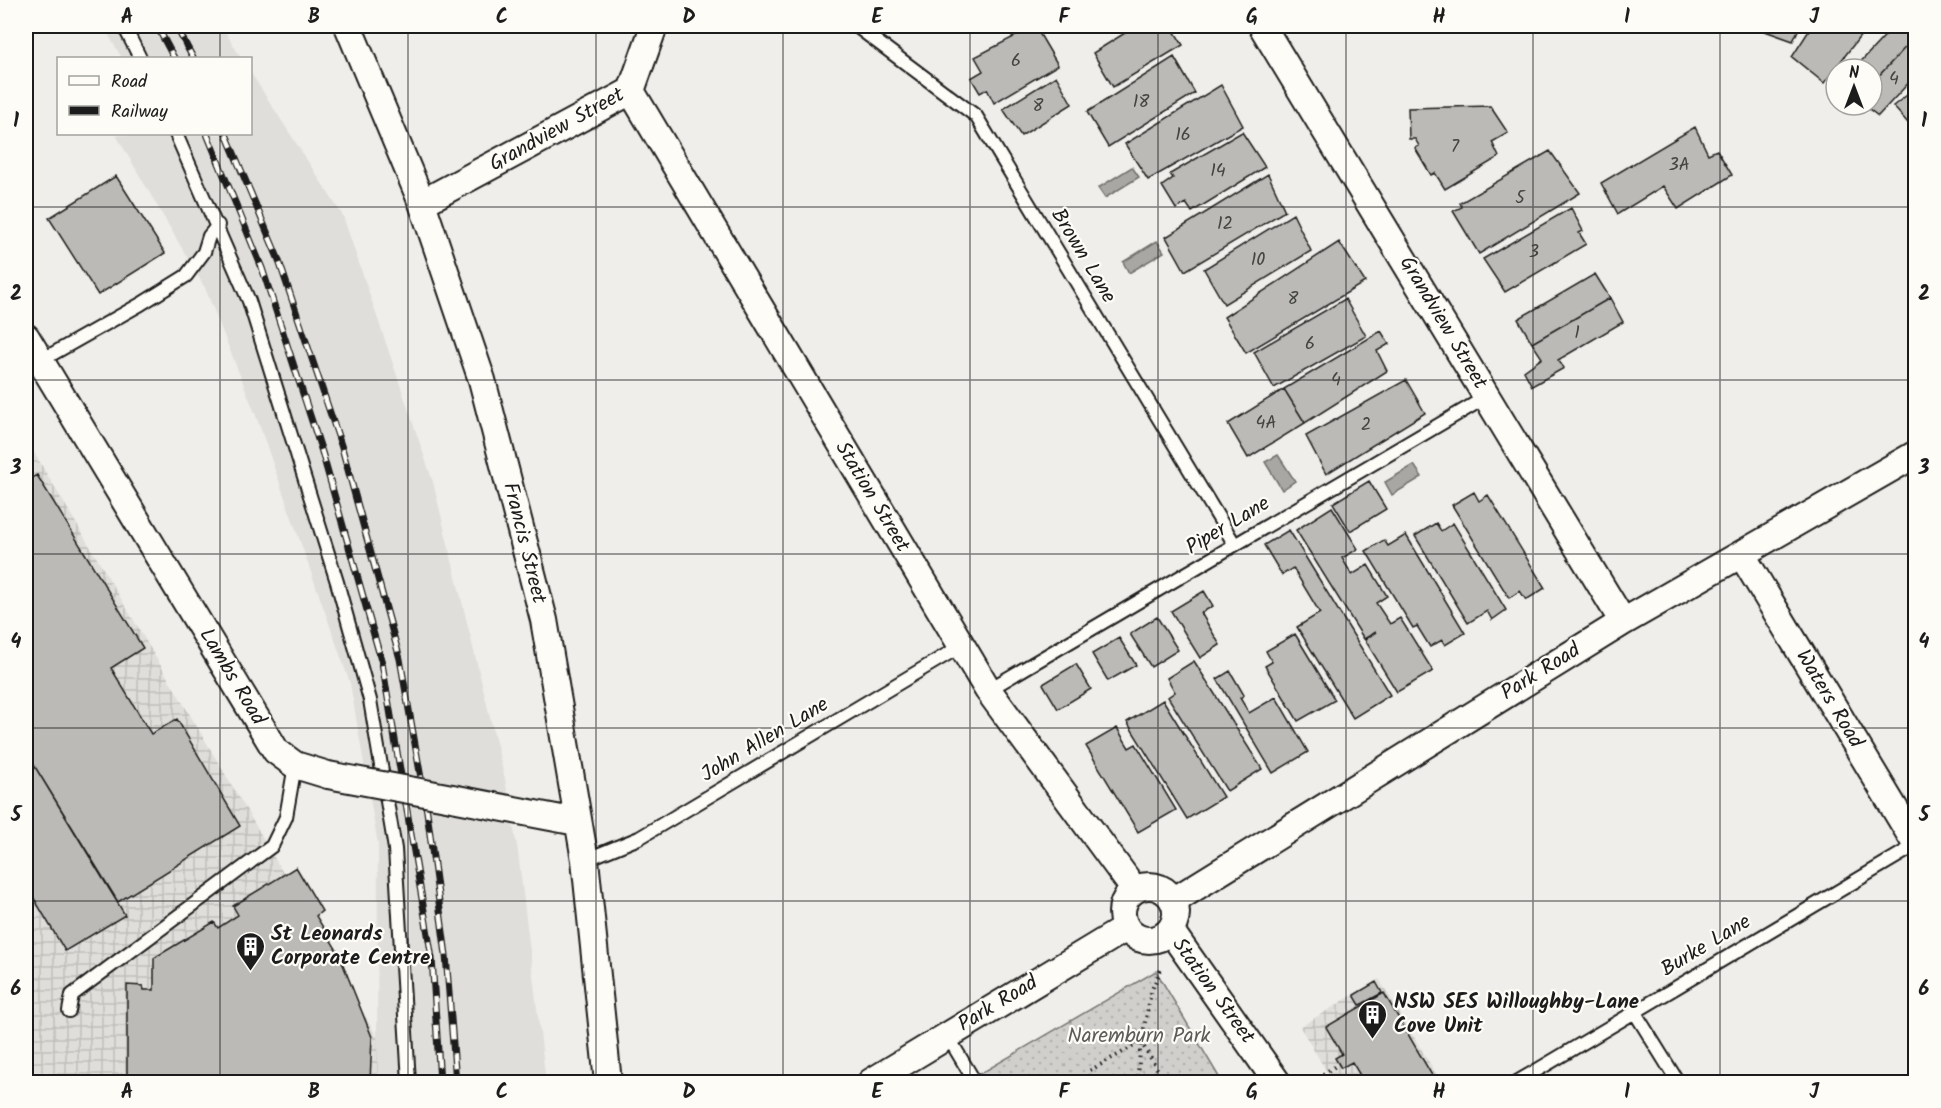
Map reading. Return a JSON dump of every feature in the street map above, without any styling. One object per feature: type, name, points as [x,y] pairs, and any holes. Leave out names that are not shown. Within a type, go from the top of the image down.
[{"type":"street","name":"Francis Street","points":[[348,26],[422,203],[482,380],[544,620],[585,860],[608,1083]]},
{"type":"street","name":"Grandview Street","points":[[422,203],[631,91],[654,26]]},
{"type":"street","name":"Grandview Street","points":[[1262,26],[1623,622]]},
{"type":"street","name":"Station Street","points":[[631,91],[960,646],[988,690],[1134,889]]},
{"type":"street","name":"Lambs Road","points":[[26,336],[276,751],[295,765],[328,775],[578,822]]},
{"type":"street","name":"Park Road","points":[[1173,901],[1623,622],[1916,454]]},
{"type":"street","name":"Waters Road","points":[[1742,555],[1916,844]]},
{"type":"street","points":[[1143,886],[1159,887],[1173,901],[1175,939],[1149,940],[1133,935],[1126,928],[1122,919],[1122,906],[1134,889],[1143,886]]},
{"type":"street","name":"Park Road","points":[[871,1083],[1126,928]]},
{"type":"street","name":"Station Street","points":[[1175,939],[1277,1083]]},
{"type":"lane","points":[[124,26],[140,57]]},
{"type":"lane","name":"Brown Lane","points":[[856,26],[976,116],[1235,545]]},
{"type":"lane","points":[[176,135],[218,225],[249,301],[337,582],[370,700],[395,849],[409,1083]]},
{"type":"lane","points":[[40,361],[186,276],[204,252],[209,236],[218,225]]},
{"type":"lane","name":"Piper Lane","points":[[988,690],[1488,396]]},
{"type":"lane","name":"John Allen Lane","points":[[585,860],[639,838],[960,646]]},
{"type":"lane","points":[[69,1011],[72,995],[272,846],[286,817],[295,765]]},
{"type":"lane","name":"Burke Lane","points":[[1517,1083],[1916,844]]},
{"type":"lane","points":[[1635,1011],[1678,1083]]},
{"type":"lane","points":[[947,1035],[975,1083]]},
{"type":"path","points":[[1137,1083],[1141,1042],[1152,989],[1175,939]]},
{"type":"path","points":[[1089,1083],[1089,1071],[1141,1042]]},
{"type":"path","points":[[1141,1042],[1165,1083]]},
{"type":"path","points":[[1323,1074],[1339,1064]]},
{"type":"shaded area","points":[[103,26],[222,26],[240,57],[121,57]]},
{"type":"shaded area","points":[[252,75],[343,216],[433,482],[505,779],[518,852],[546,1082],[378,1082],[377,1071],[376,1082],[26,1082],[26,911],[377,1036],[378,845],[350,683],[255,413],[205,288],[116,135],[252,135]]},
{"type":"shaded area","points":[[1132,167],[1139,177],[1105,198],[1098,188]]},
{"type":"shaded area","points":[[1157,241],[1164,252],[1129,273],[1123,262]]},
{"type":"shaded area","points":[[26,439],[259,831],[377,1037],[378,1082],[26,1082]]},
{"type":"shaded area","points":[[1278,455],[1295,481],[1282,490],[1265,462]]},
{"type":"shaded area","points":[[1414,465],[1422,477],[1392,495],[1385,482]]},
{"type":"shaded area","name":"NSW SES Willoughby-Lane Cove Unit","points":[[1379,979],[1441,1082],[1333,1082],[1300,1027]]},
{"type":"green space","name":"Naremburn Park","points":[[1156,971],[1222,1082],[966,1082]]},
{"type":"building","points":[[1035,26],[1058,65],[994,103],[987,89],[980,93],[971,78],[983,71],[975,57]]},
{"type":"building","points":[[1136,26],[1171,26],[1183,45],[1113,87],[1093,53]]},
{"type":"building","points":[[1751,26],[1800,26],[1793,41]]},
{"type":"building","points":[[1812,26],[1868,26],[1844,57],[1824,57],[1824,83],[1792,57]]},
{"type":"building","points":[[1894,26],[1916,26],[1916,36],[1884,70],[1884,57],[1865,57]]},
{"type":"building","points":[[1916,36],[1916,75],[1884,110],[1884,70]]},
{"type":"building","points":[[1174,57],[1195,93],[1108,147],[1087,112]]},
{"type":"building","points":[[1056,76],[1072,104],[1021,136],[1003,109]]},
{"type":"building","points":[[1221,85],[1243,126],[1148,180],[1125,144]]},
{"type":"building","points":[[1916,88],[1916,132],[1893,106]]},
{"type":"building","points":[[1490,106],[1508,133],[1492,142],[1499,157],[1445,189],[1435,173],[1431,175],[1415,148],[1419,146],[1415,139],[1409,139],[1408,108]]},
{"type":"building","points":[[1695,127],[1708,154],[1717,150],[1732,175],[1678,209],[1663,186],[1618,214],[1601,183]]},
{"type":"building","points":[[1242,132],[1265,167],[1192,212],[1186,203],[1176,209],[1162,186],[1173,178],[1170,174]]},
{"type":"building","points":[[1550,151],[1580,193],[1479,254],[1453,211],[1462,207],[1460,203]]},
{"type":"building","points":[[1268,174],[1285,211],[1185,271],[1166,237]]},
{"type":"building","points":[[116,176],[165,253],[98,295],[49,218]]},
{"type":"building","points":[[1571,208],[1583,231],[1579,233],[1586,244],[1505,292],[1483,259]]},
{"type":"building","points":[[1293,214],[1311,251],[1224,304],[1204,269]]},
{"type":"building","points":[[1339,242],[1365,282],[1246,353],[1224,317]]},
{"type":"building","points":[[1595,274],[1610,298],[1532,343],[1518,319]]},
{"type":"building","points":[[1610,298],[1623,322],[1558,360],[1564,368],[1532,386],[1524,371],[1542,358],[1532,343]]},
{"type":"building","points":[[1345,299],[1366,336],[1274,388],[1254,352]]},
{"type":"building","points":[[1381,331],[1389,344],[1377,351],[1387,371],[1305,423],[1284,389]]},
{"type":"building","points":[[1406,380],[1425,413],[1326,474],[1306,436]]},
{"type":"building","points":[[1284,389],[1305,423],[1248,458],[1228,424]]},
{"type":"building","points":[[37,475],[143,648],[111,668],[151,734],[177,719],[240,826],[118,902],[26,752],[26,481]]},
{"type":"building","points":[[1369,481],[1386,509],[1350,531],[1333,503]]},
{"type":"building","points":[[1474,492],[1479,501],[1488,495],[1545,588],[1526,600],[1520,591],[1509,598],[1452,505]]},
{"type":"building","points":[[1332,507],[1358,549],[1342,558],[1352,575],[1368,565],[1387,596],[1376,603],[1390,624],[1400,618],[1433,671],[1397,692],[1365,640],[1376,632],[1364,639],[1296,530]]},
{"type":"building","points":[[1436,523],[1441,531],[1453,523],[1506,610],[1492,620],[1487,611],[1468,623],[1415,536]]},
{"type":"building","points":[[1289,530],[1390,695],[1353,718],[1297,627],[1320,613],[1293,568],[1282,575],[1264,545]]},
{"type":"building","points":[[1406,535],[1465,633],[1445,645],[1442,640],[1430,647],[1417,626],[1413,628],[1366,551],[1384,540],[1388,546]]},
{"type":"building","points":[[1204,591],[1213,606],[1201,613],[1220,645],[1200,658],[1171,611]]},
{"type":"building","points":[[1157,617],[1178,650],[1151,667],[1130,634]]},
{"type":"building","points":[[1295,634],[1335,700],[1298,721],[1265,666],[1272,662],[1266,651]]},
{"type":"building","points":[[1119,638],[1136,665],[1108,681],[1092,654]]},
{"type":"building","points":[[1194,661],[1262,769],[1227,791],[1168,697],[1175,692],[1167,678]]},
{"type":"building","points":[[1076,664],[1091,689],[1058,709],[1043,684]]},
{"type":"building","points":[[1230,671],[1244,695],[1240,698],[1249,713],[1276,697],[1308,752],[1273,773],[1217,679]]},
{"type":"building","points":[[1163,700],[1223,797],[1187,819],[1127,722]]},
{"type":"building","points":[[1117,728],[1129,748],[1136,744],[1176,810],[1138,832],[1086,746]]},
{"type":"building","points":[[26,752],[125,915],[65,951],[26,885]]},
{"type":"building","name":"St Leonards Corporate Centre","points":[[296,867],[322,911],[316,916],[338,952],[372,1037],[370,1082],[127,1082],[127,985],[143,986],[144,990],[154,990],[154,958],[214,922],[218,928],[238,915],[233,906]]},
{"type":"building","points":[[1376,982],[1382,993],[1360,1005],[1354,995]]},
{"type":"building","name":"NSW SES Willoughby-Lane Cove Unit","points":[[1384,993],[1433,1077],[1424,1082],[1364,1082],[1352,1062],[1341,1068],[1335,1058],[1342,1054],[1326,1027]]},
{"type":"railway","points":[[157,26],[173,57]]},
{"type":"railway","points":[[176,26],[192,57]]},
{"type":"railway","points":[[207,135],[262,268],[322,452],[382,663],[432,958],[440,1082]]},
{"type":"railway","points":[[226,135],[278,258],[342,448],[400,659],[427,812],[446,955],[456,1082]]},
{"type":"place","name":"St Leonards Corporate Centre","points":[[250,972]]},
{"type":"place","name":"NSW SES Willoughby-Lane Cove Unit","points":[[1373,1040]]}]
